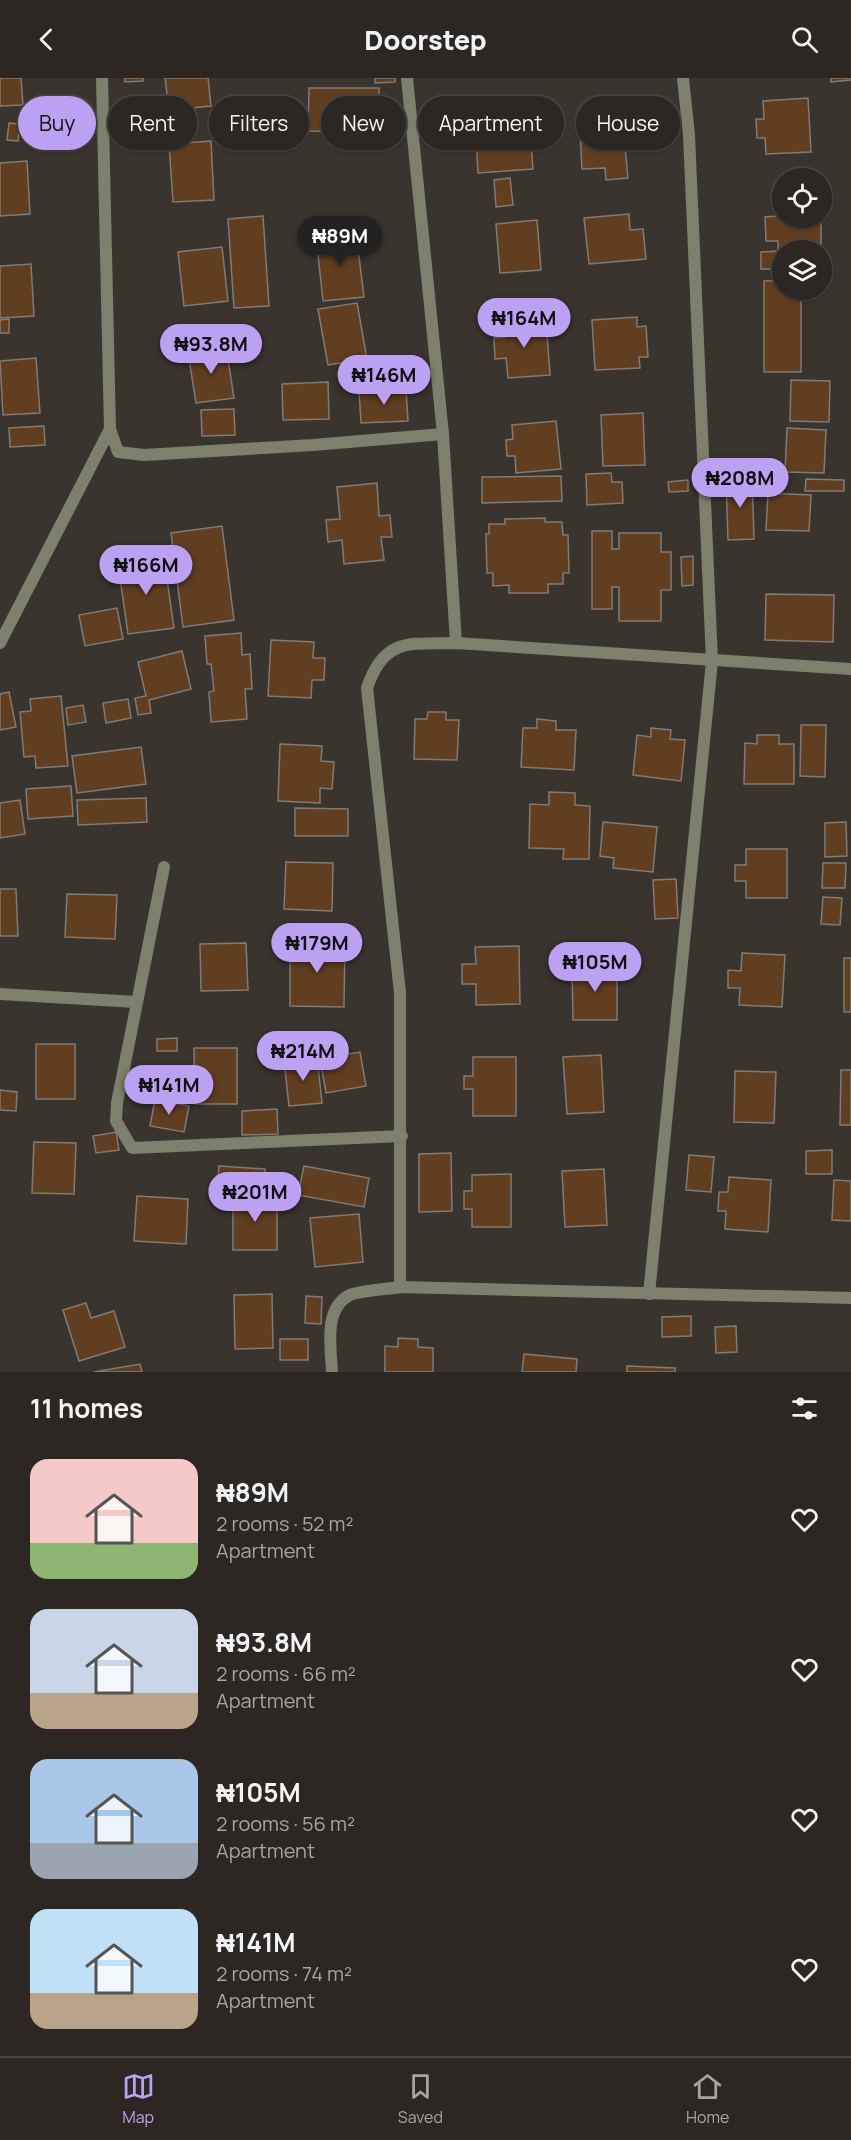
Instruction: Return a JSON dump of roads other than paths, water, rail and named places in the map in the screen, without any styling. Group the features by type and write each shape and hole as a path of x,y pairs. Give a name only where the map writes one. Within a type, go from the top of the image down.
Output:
{"street":[{"path":"102,78 110,429 118,452 144,455 313,445 443,434"},
{"path":"407,78 443,434 456,643"},
{"path":"649,1294 712,661 689,135 683,78"},
{"path":"0,643 110,429"},
{"path":"400,1287 402,1136 400,993 367,688 376,665 394,648 409,644 456,643 851,669"},
{"path":"164,867 117,1103 116,1121 132,1148 402,1136"},
{"path":"0,994 136,1002"},
{"path":"332,1372 331,1323 336,1308 350,1295 400,1287 851,1298"}]}
